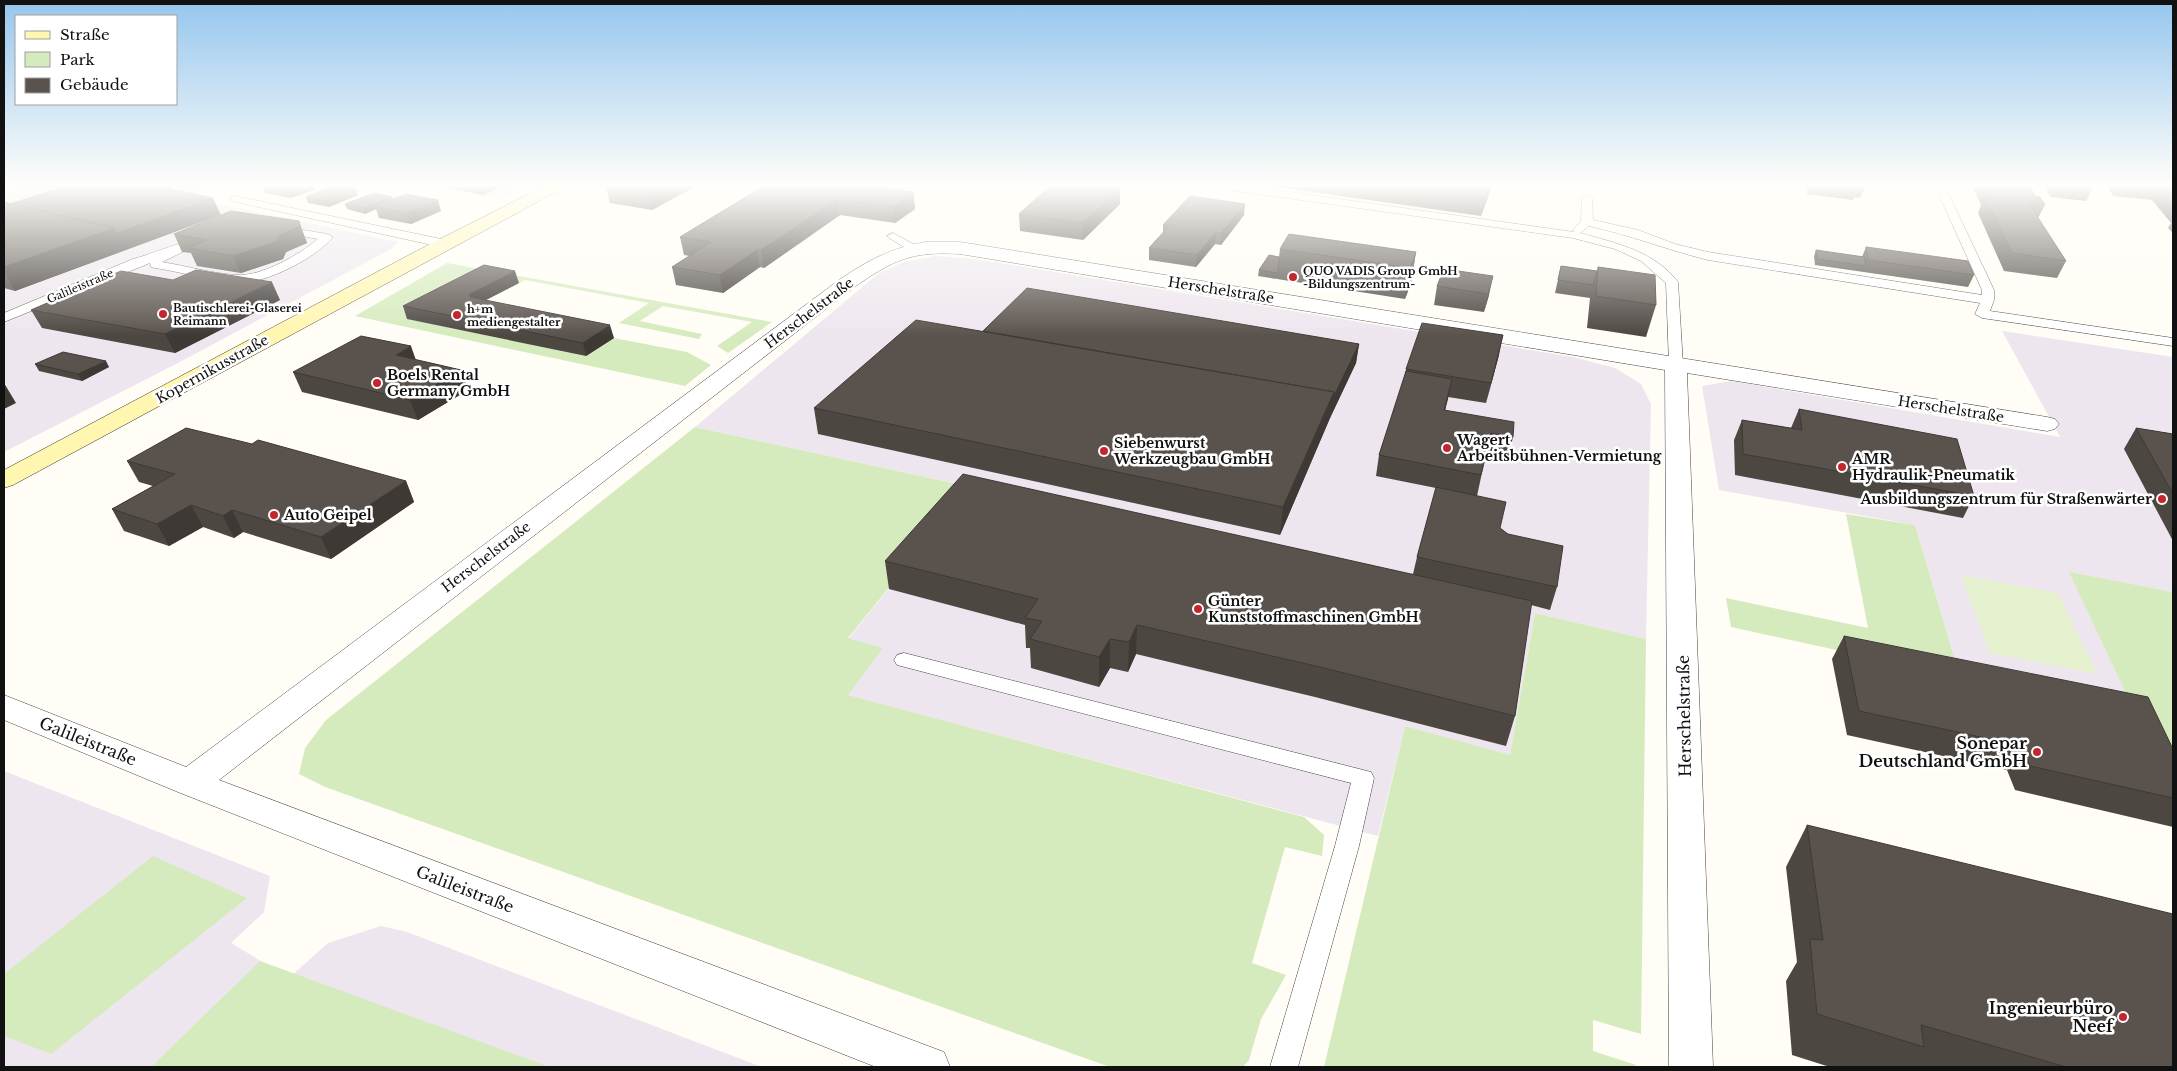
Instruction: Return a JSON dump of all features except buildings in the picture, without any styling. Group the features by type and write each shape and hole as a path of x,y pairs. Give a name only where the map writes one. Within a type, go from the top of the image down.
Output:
{"street":[{"name":"Kopernikusstraße","path":"4,480 462,236"},
{"name":"Herschelstraße","path":"190,783 903,242 960,248 2047,424"},
{"name":"Herschelstraße","path":"1676,365 1692,1067"},
{"name":"Galileistraße","path":"4,707 190,783 928,1067"}],"lane":[{"name":"Galileistraße","path":"4,318 137,262 158,257 210,236"},
{"path":"158,257 155,264 239,278 256,276 303,257 326,237 320,236"},
{"path":"408,236 446,244"},
{"path":"1578,236 1619,247 1645,258 1672,282 1676,365"},
{"path":"1644,236 1671,247 1708,256 1988,300"},
{"path":"1965,236 1988,290 1988,300 1982,314 2173,342"},
{"path":"97,278 120,283"},
{"path":"904,660 1363,778 1347,846 1284,1067"}],"shaded area":[{"path":"4,236 370,236 398,242 391,249 178,363 4,452"},
{"path":"936,256 976,259 1573,357 1615,368 1641,384 1651,404 1646,639 1535,613 1510,756 1405,726 1378,836 847,695 882,648 848,639 971,487 695,427 878,274 904,262"},
{"path":"2002,331 2173,357 2173,592 2070,573 2136,715 1960,677 1915,525 1719,490 1702,386 1731,381 2060,437"},
{"path":"4,771 270,876 264,912 231,943 289,978 328,943 381,926 407,932 762,1067 4,1067"}],"green space":[{"path":"447,263 772,322 728,353 717,346 752,322 663,306 640,321 702,334 699,339 619,323 649,303 525,280 519,283 488,277 408,319 586,356 614,338 687,352 711,365 685,386 355,316"},
{"path":"695,427 971,487 848,638 883,648 848,695 1304,817 1324,835 1322,856 1285,847 1252,963 1286,975 1261,1019 1249,1060 1243,1067 1110,1067 325,787 299,774 305,748 326,720"},
{"path":"1846,514 1915,525 1960,677 1731,627 1726,598 1868,628"},
{"path":"2069,572 2173,592 2173,785 2136,715"},
{"path":"1961,575 2058,593 2097,674 1990,653"},
{"path":"1535,613 1646,639 1641,1034 1593,1020 1593,1051 1636,1065 1636,1067 1324,1067 1405,726 1510,755"},
{"path":"153,856 247,898 51,1054 4,1036 4,974"},
{"path":"260,961 550,1067 151,1067"}],"place":[{"name":"QUO VADIS Group GmbH -Bildungszentrum-","path":"1293,277"},
{"name":"Bautischlerei-Glaserei Reimann","path":"163,314"},
{"name":"h+m mediengestalter","path":"457,315"},
{"name":"Boels Rental Germany GmbH","path":"377,383"},
{"name":"Wagert Arbeitsbühnen-Vermietung","path":"1447,448"},
{"name":"Siebenwurst Werkzeugbau GmbH","path":"1104,451"},
{"name":"AMR Hydraulik-Pneumatik","path":"1842,467"},
{"name":"Ausbildungszentrum für Straßenwärter","path":"2162,499"},
{"name":"Auto Geipel","path":"274,515"},
{"name":"Günter Kunststoffmaschinen GmbH","path":"1198,609"},
{"name":"Sonepar Deutschland GmbH","path":"2037,752"},
{"name":"Ingenieurbüro Neef","path":"2123,1017"}]}
